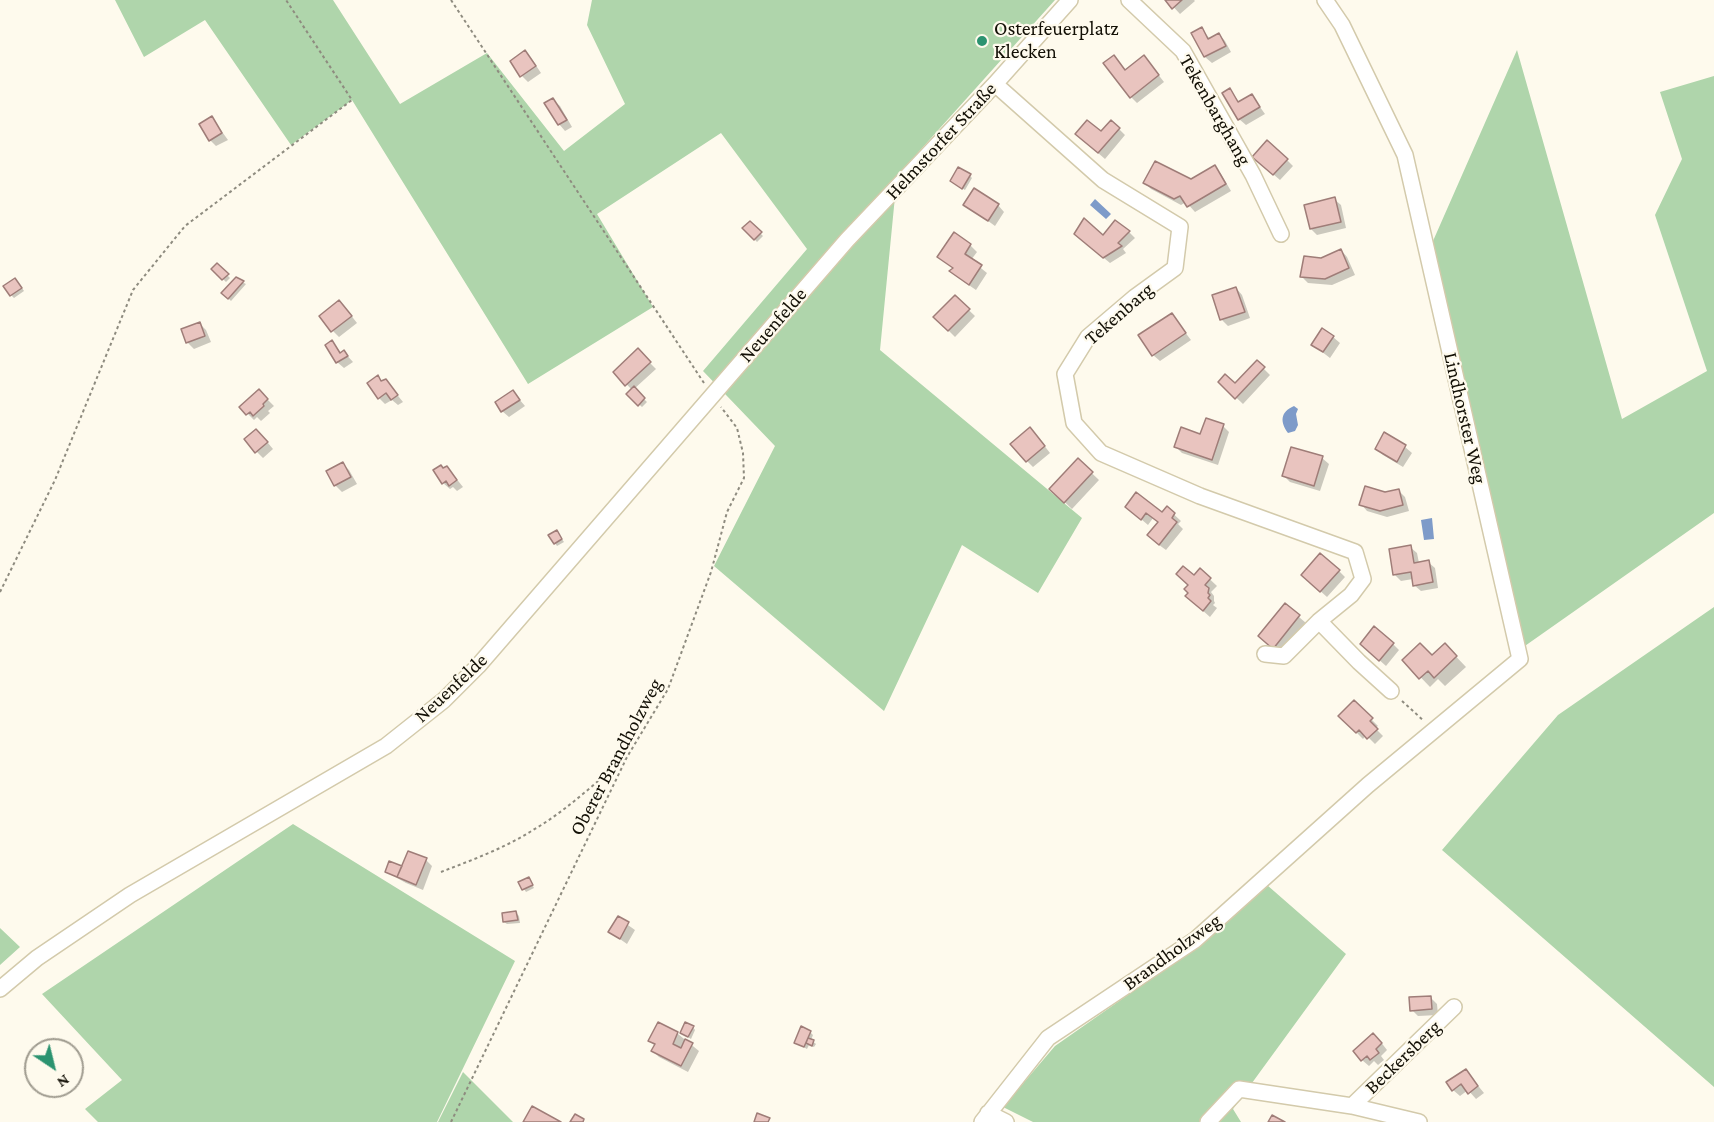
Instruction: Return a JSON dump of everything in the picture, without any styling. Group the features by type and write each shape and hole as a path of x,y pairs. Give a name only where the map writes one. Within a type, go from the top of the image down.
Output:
{"street":[{"name":"Helmstorfer Straße","path":"811,281 1070,0"},
{"name":"Tekenbarghang","path":"1129,0 1183,51 1253,176 1281,234"},
{"name":"Lindhorster Weg","path":"1325,0 1342,25 1405,155 1520,659 1368,785"},
{"name":"Tekenbarg","path":"995,84 1103,180 1180,227 1175,268 1135,297 1088,337 1065,374 1074,423 1101,453 1200,496 1355,552 1363,579 1351,595 1319,621"},
{"name":"Neuenfelde","path":"0,989 37,958 130,895 386,746 444,700 478,666 811,281"},
{"path":"1265,654 1284,656 1319,621 1359,662 1391,690"},
{"name":"Brandholzweg","path":"985,1118 1048,1038 1195,940 1368,785"},
{"name":"Beckersberg","path":"1352,1106 1454,1007"},
{"name":"Beckersberg","path":"1208,1122 1239,1089 1352,1106 1419,1122"},
{"path":"985,1118 1006,1122"}],"path":[{"path":"0,592 55,480 134,290 185,226 352,100 286,0"},
{"name":"Oberer Brandholzweg","path":"451,0 712,395 737,428 743,453 744,478 728,512 711,572 668,689 627,757 451,1122"},
{"path":"1391,690 1434,731"},
{"path":"441,872 486,855 534,830 577,799 627,757"}],"green space":[{"path":"115,0 333,0 400,104 487,53 564,151 625,104 587,25 592,0 1055,0 897,176 880,350 1082,518 1038,593 962,545 884,711 714,566 775,446 703,371 807,249 721,133 597,214 653,307 528,384 352,100 291,145 205,20 144,57"},
{"path":"1517,50 1622,419 1707,371 1655,215 1682,159 1660,92 1714,76 1714,513 1522,648 1433,241"},
{"path":"1714,607 1714,1087 1442,850 1558,715"},
{"path":"293,824 515,961 437,1122 98,1122 85,1109 122,1080 42,994"},
{"path":"1267,885 1346,954 1233,1109 1241,1122 1033,1122 1003,1107 1055,1046 1192,950"},
{"path":"0,928 20,947 0,965"},
{"path":"463,1072 513,1122 438,1122"}],"water":[{"path":"1095,199 1111,214 1106,219 1090,205"},
{"path":"1294,406 1298,409 1296,414 1298,425 1295,431 1288,433 1283,418 1286,411"},
{"path":"1432,518 1434,539 1424,540 1421,520"}],"building":[{"path":"1165,0 1182,0 1172,9"},
{"path":"1202,27 1208,39 1219,33 1226,46 1204,57 1191,33"},
{"path":"525,50 536,66 520,77 510,61"},
{"path":"1114,55 1125,70 1144,55 1159,75 1130,98 1103,63"},
{"path":"1230,88 1238,102 1252,94 1260,107 1238,120 1222,93"},
{"path":"553,98 567,120 558,125 544,103"},
{"path":"212,116 222,133 209,141 199,124"},
{"path":"1087,120 1101,131 1111,120 1120,128 1098,153 1075,134"},
{"path":"1267,140 1288,159 1273,175 1252,157"},
{"path":"1155,161 1191,179 1215,165 1226,184 1187,207 1180,196 1174,199 1143,183"},
{"path":"958,167 971,174 962,189 950,181"},
{"path":"974,188 999,204 988,221 963,205"},
{"path":"1335,197 1341,222 1310,229 1304,205"},
{"path":"1084,218 1103,235 1115,220 1130,231 1118,243 1122,246 1103,258 1074,234"},
{"path":"750,221 762,232 754,240 742,228"},
{"path":"954,232 971,244 965,254 982,265 969,285 949,271 953,268 937,257"},
{"path":"1341,249 1349,268 1325,279 1300,277 1304,256 1321,258"},
{"path":"217,263 229,274 222,280 211,269"},
{"path":"236,277 244,281 228,299 221,293"},
{"path":"15,278 22,288 10,296 3,286"},
{"path":"1236,287 1245,312 1220,320 1212,295"},
{"path":"955,295 970,309 948,331 933,317"},
{"path":"339,300 352,316 331,332 319,316"},
{"path":"1172,313 1186,333 1152,356 1138,335"},
{"path":"200,322 205,336 186,343 181,329"},
{"path":"1322,328 1334,336 1323,352 1311,345"},
{"path":"332,340 340,353 344,350 348,356 336,363 325,345"},
{"path":"638,348 651,362 625,386 613,372"},
{"path":"1257,360 1265,367 1235,399 1218,382 1225,374 1235,383"},
{"path":"378,375 381,381 386,379 398,395 391,400 386,393 378,399 367,383"},
{"path":"634,386 645,398 638,406 626,394"},
{"path":"259,389 268,399 253,416 250,412 246,415 239,407"},
{"path":"513,390 520,400 501,412 495,402"},
{"path":"1206,418 1224,424 1212,460 1174,447 1181,427 1200,434"},
{"path":"1030,427 1045,446 1026,462 1010,444"},
{"path":"256,429 268,442 255,453 244,439"},
{"path":"1384,432 1406,445 1397,462 1375,449"},
{"path":"1291,447 1323,456 1314,486 1282,476"},
{"path":"1078,458 1093,472 1064,503 1049,489"},
{"path":"343,462 351,477 334,486 326,471"},
{"path":"441,465 443,468 447,466 457,480 449,486 446,481 442,484 433,470"},
{"path":"1365,486 1385,492 1399,489 1403,505 1380,511 1359,505"},
{"path":"1136,492 1162,512 1167,506 1175,513 1172,518 1177,522 1159,545 1147,535 1158,522 1146,513 1141,520 1125,507"},
{"path":"557,530 562,539 554,544 548,535"},
{"path":"1411,545 1414,563 1429,560 1433,582 1413,586 1411,572 1393,575 1389,549"},
{"path":"1320,553 1340,570 1320,592 1301,575"},
{"path":"1183,566 1194,575 1200,568 1211,578 1205,585 1209,588 1208,598 1211,601 1203,611 1185,596 1188,593 1184,589 1188,585 1176,574"},
{"path":"1285,603 1300,615 1273,649 1258,636"},
{"path":"1374,626 1394,643 1379,661 1360,644"},
{"path":"1420,643 1432,655 1445,643 1457,656 1434,678 1428,671 1419,679 1402,660"},
{"path":"1354,700 1373,718 1370,721 1378,729 1367,739 1359,730 1356,733 1338,716"},
{"path":"408,851 427,858 416,885 397,877"},
{"path":"389,861 402,866 397,877 385,872"},
{"path":"529,877 533,885 522,890 518,882"},
{"path":"516,911 518,920 503,922 502,913"},
{"path":"618,916 629,922 620,939 608,932"},
{"path":"1431,996 1432,1009 1410,1011 1409,997"},
{"path":"658,1022 678,1032 673,1044 681,1048 685,1039 693,1043 681,1066 651,1051 655,1044 648,1041"},
{"path":"685,1022 694,1026 688,1037 680,1033"},
{"path":"801,1026 811,1031 804,1047 794,1043"},
{"path":"1373,1033 1382,1043 1376,1049 1379,1053 1370,1060 1367,1056 1361,1061 1353,1051"},
{"path":"808,1038 814,1040 812,1046 806,1043"},
{"path":"1466,1069 1478,1086 1468,1094 1461,1084 1452,1091 1446,1082"},
{"path":"532,1106 561,1122 523,1122"},
{"path":"757,1113 770,1118 768,1122 754,1122"},
{"path":"575,1114 584,1119 583,1122 570,1122"},
{"path":"1272,1115 1285,1122 1268,1122"}],"place":[{"name":"Osterfeuerplatz Klecken","path":"982,41"}]}
